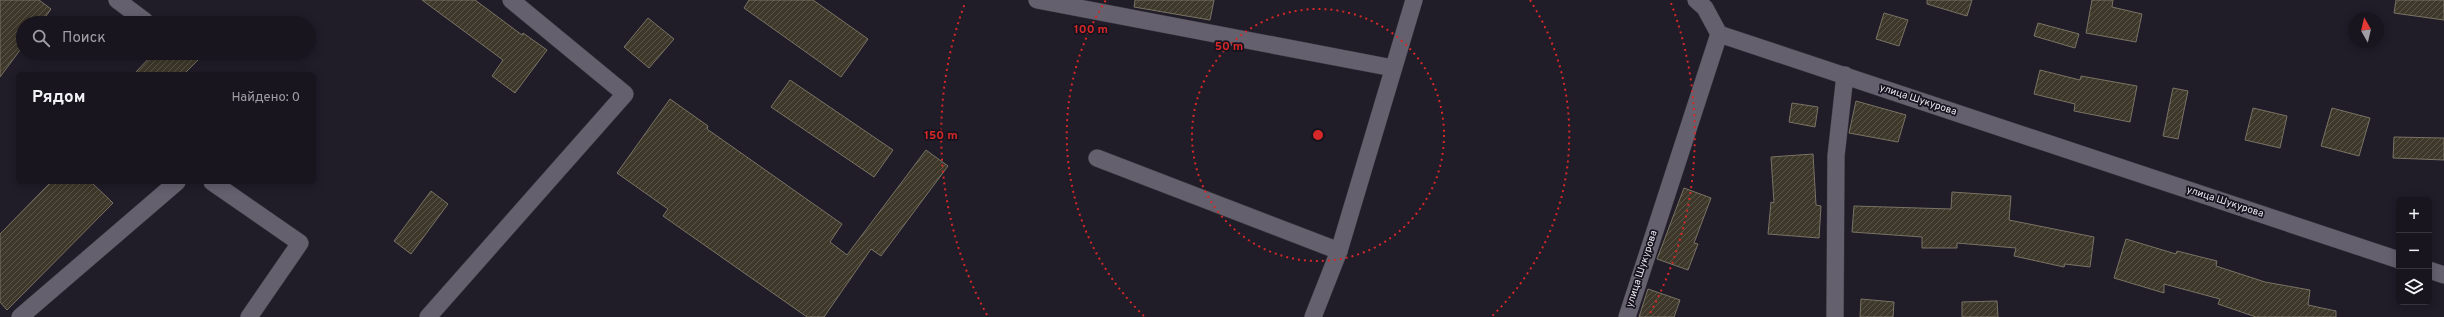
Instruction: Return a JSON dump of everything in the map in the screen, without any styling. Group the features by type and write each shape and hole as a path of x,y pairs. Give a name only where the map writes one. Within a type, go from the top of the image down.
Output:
{"street":[{"path":"117,0 140,16"},
{"path":"428,317 625,94 512,0"},
{"path":"1037,0 1393,68"},
{"path":"1313,317 1339,251 1414,0"},
{"path":"1696,0 1704,8 1719,34"},
{"name":"улица Шукурова","path":"1626,317 1719,34 2396,259"},
{"path":"1835,317 1836,156 1845,75"},
{"path":"1097,158 1339,251"},
{"path":"20,317 175,184"},
{"path":"215,184 300,243 249,317"},
{"path":"2432,271 2444,275"}],"building":[{"path":"0,0 39,0 51,9 46,16 16,16 16,55 0,77"},
{"path":"422,0 475,0 522,35 523,33 547,50 515,93 492,76 503,60"},
{"path":"749,0 813,0 868,39 841,77 744,8"},
{"path":"1135,0 1214,0 1210,20 1134,7"},
{"path":"1927,0 1972,0 1967,16 1927,4"},
{"path":"2092,0 2113,0 2112,7 2142,14 2136,42 2086,33"},
{"path":"2396,0 2444,0 2444,20 2394,13"},
{"path":"1884,13 1908,20 1899,46 1876,39"},
{"path":"648,18 674,39 649,68 624,47"},
{"path":"2038,23 2079,34 2075,48 2034,36"},
{"path":"147,60 198,60 186,72 136,72"},
{"path":"2040,70 2080,80 2081,76 2137,86 2130,122 2074,111 2075,104 2034,94"},
{"path":"790,80 893,150 874,177 771,107"},
{"path":"2173,88 2188,91 2178,139 2163,136"},
{"path":"670,99 708,126 707,129 842,224 830,242 847,255 926,150 948,166 881,256 871,249 824,317 807,317 663,216 668,209 617,173"},
{"path":"1856,101 1906,115 1898,142 1849,133"},
{"path":"1792,103 1818,107 1815,127 1789,122"},
{"path":"2253,108 2287,116 2280,148 2245,140"},
{"path":"2332,108 2370,118 2359,156 2321,146"},
{"path":"2394,137 2444,138 2444,160 2393,158"},
{"path":"1813,154 1816,205 1821,206 1819,238 1768,234 1771,202 1774,203 1771,157"},
{"path":"49,184 93,184 113,203 7,310 0,302 0,234"},
{"path":"1684,188 1711,198 1694,243 1698,244 1688,270 1657,259"},
{"path":"431,191 448,204 411,254 394,241"},
{"path":"1952,192 2011,196 2009,220 2094,237 2090,267 2065,264 2064,267 2014,256 2016,248 1957,243 1957,248 1922,248 1922,237 1852,232 1854,206 1951,209"},
{"path":"2126,239 2176,254 2177,251 2217,261 2216,266 2265,282 2310,290 2308,305 2336,311 2336,317 2256,317 2218,304 2220,299 2164,284 2164,293 2114,278"},
{"path":"1648,289 1680,300 1674,317 1639,317"},
{"path":"1861,299 1894,302 1893,317 1860,317"},
{"path":"1997,301 1998,317 1962,317 1962,302"}]}
